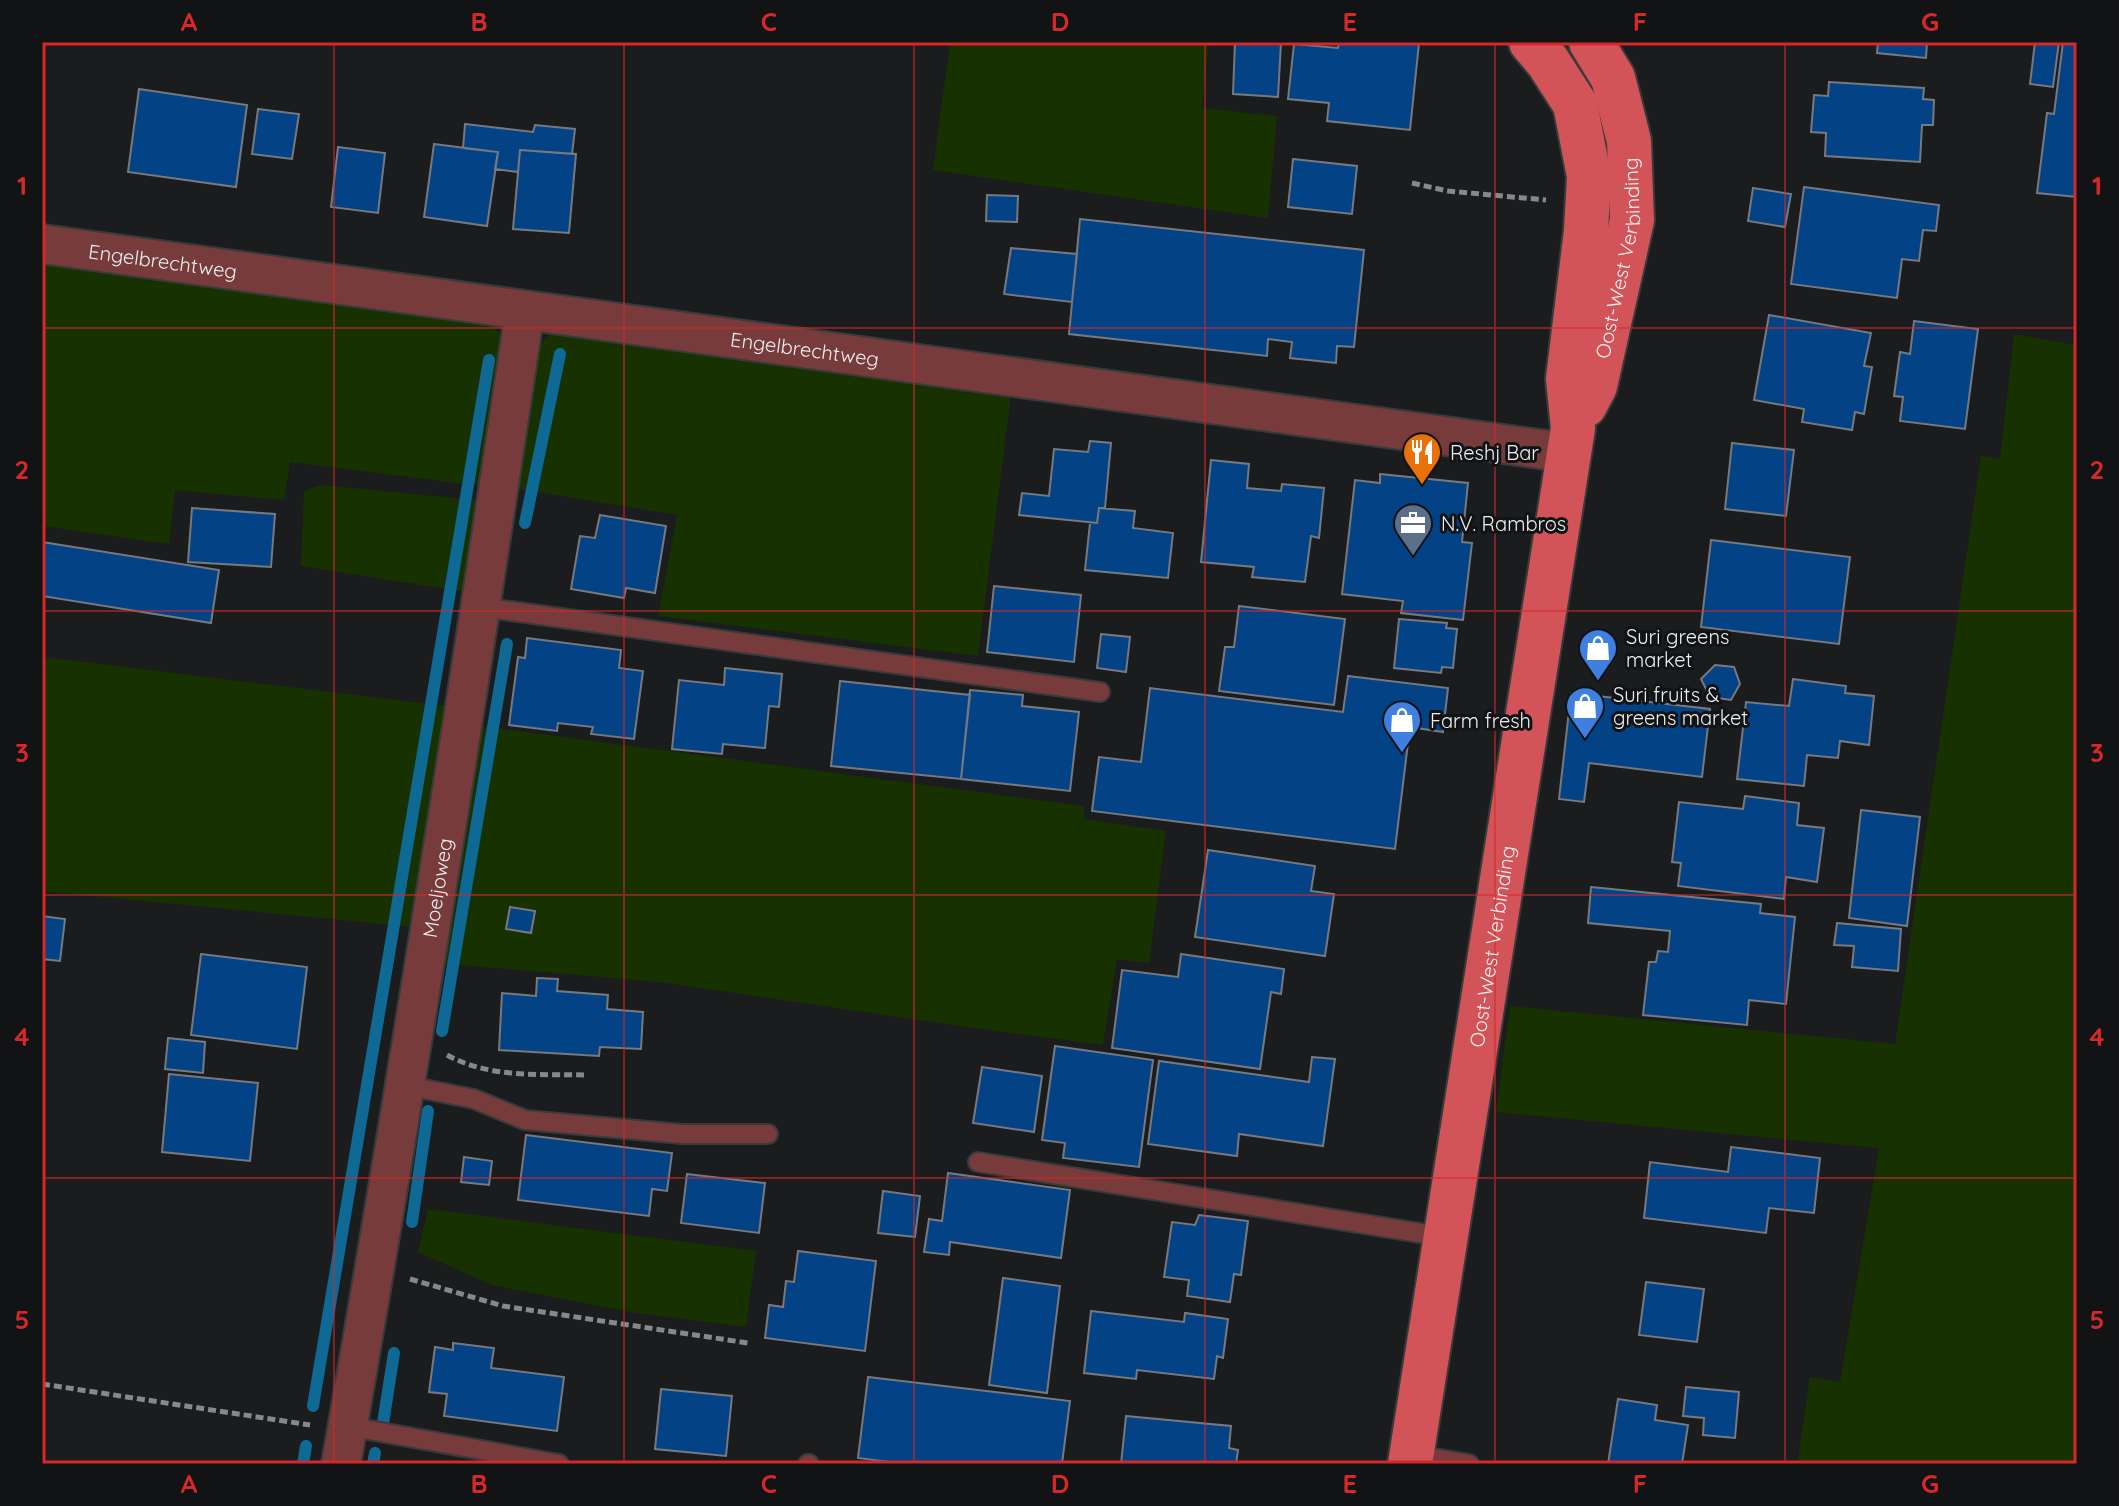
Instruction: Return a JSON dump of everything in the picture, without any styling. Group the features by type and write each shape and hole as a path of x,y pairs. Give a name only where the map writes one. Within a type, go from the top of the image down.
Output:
{"main road":[{"name":"Oost-West Verbinding","path":"1571,441 1595,386 1632,220 1629,141 1613,78 1591,42"},
{"name":"Oost-West Verbinding","path":"1411,1459 1571,441 1568,379 1589,176 1575,104 1539,52"}],"street":[{"name":"Engelbrechtweg","path":"42,244 525,310 1571,441"},
{"name":"Moeljoweg","path":"345,1440 481,607 525,310"}],"lane":[{"path":"481,607 1100,692"},
{"path":"404,1085 474,1099 525,1120 682,1134 768,1134"},
{"path":"978,1162 1445,1237"},
{"path":"345,1440 559,1464"},
{"path":"1411,1459 1469,1464"}],"path":[{"path":"1412,183 1448,191 1587,204"},
{"path":"411,1036 459,1061 507,1074 584,1075"},
{"path":"375,1269 503,1306 748,1343"},
{"path":"42,1384 345,1440"}],"green space":[{"path":"950,42 1209,42 1202,108 1277,116 1268,218 933,170"},
{"path":"42,257 486,322 501,334 506,351 491,475 479,486 290,462 284,500 175,490 169,544 42,526"},
{"path":"558,328 1011,395 978,656 658,616 677,515 513,488 534,362 544,340"},
{"path":"2014,334 2077,345 2076,1464 1797,1464 1810,1377 1840,1382 1879,1148 1496,1112 1510,1006 1895,1044 1981,456 2000,459"},
{"path":"322,485 484,501 473,593 301,566 304,491"},
{"path":"42,657 446,706 413,927 42,891"},
{"path":"473,725 1084,806 1084,819 1166,831 1149,963 1117,959 1103,1045 659,982 437,963"},
{"path":"428,1209 756,1251 746,1327 630,1312 492,1285 418,1252"}],"building":[{"path":"1235,42 1281,42 1278,97 1233,94"},
{"path":"1339,42 1419,43 1410,130 1327,121 1329,103 1288,99 1294,44 1338,48"},
{"path":"1878,42 1927,42 1926,58 1877,53"},
{"path":"2035,42 2059,42 2053,87 2030,84"},
{"path":"2063,42 2077,42 2077,197 2037,193 2047,113 2054,114"},
{"path":"1829,82 1924,88 1923,99 1934,100 1933,125 1922,125 1920,162 1825,156 1826,133 1811,132 1814,95 1828,96"},
{"path":"139,89 247,105 236,187 128,172"},
{"path":"258,109 299,114 292,159 252,154"},
{"path":"465,124 533,132 535,125 575,129 572,154 520,150 518,172 495,169 498,152 463,148"},
{"path":"434,144 498,152 487,226 424,217"},
{"path":"338,147 385,153 378,213 331,207"},
{"path":"520,150 576,154 569,233 513,229"},
{"path":"1293,159 1357,166 1352,214 1288,207"},
{"path":"1804,187 1939,205 1936,231 1923,230 1919,261 1902,259 1897,298 1791,284"},
{"path":"1753,188 1791,194 1785,227 1748,221"},
{"path":"987,195 1018,196 1017,222 986,221"},
{"path":"1080,219 1364,250 1354,347 1337,346 1336,363 1290,358 1292,342 1268,339 1267,356 1069,334"},
{"path":"1011,248 1077,254 1072,302 1004,294"},
{"path":"1769,315 1871,333 1864,366 1872,367 1864,414 1855,412 1852,430 1802,422 1804,409 1754,400"},
{"path":"1914,321 1978,329 1965,429 1900,421 1903,397 1894,396 1900,352 1910,354"},
{"path":"1090,441 1111,443 1105,508 1099,508 1097,523 1019,515 1022,493 1049,496 1054,449 1088,452"},
{"path":"1732,443 1794,450 1786,516 1725,509"},
{"path":"1211,460 1249,464 1247,488 1281,491 1282,484 1324,488 1319,538 1311,536 1305,582 1252,577 1254,567 1201,562"},
{"path":"1380,474 1468,483 1462,542 1472,543 1463,620 1401,613 1403,601 1342,594 1355,480 1380,483"},
{"path":"192,508 275,514 271,567 188,562"},
{"path":"1099,508 1135,511 1133,528 1173,533 1168,578 1085,570 1090,523 1097,523"},
{"path":"600,515 666,526 655,593 626,588 624,598 571,589 580,536 595,538"},
{"path":"1711,540 1850,557 1839,644 1701,627"},
{"path":"42,542 219,570 211,623 42,596"},
{"path":"994,586 1081,595 1074,662 987,652"},
{"path":"1239,606 1345,619 1334,705 1219,691 1225,647 1234,647"},
{"path":"1399,619 1447,623 1446,628 1457,629 1453,668 1442,667 1441,673 1394,668"},
{"path":"1101,634 1130,637 1126,672 1097,668"},
{"path":"527,638 621,650 619,668 643,671 634,739 591,734 593,727 558,723 557,731 509,725 518,657 525,658"},
{"path":"1715,665 1734,667 1740,684 1731,700 1710,697 1701,679"},
{"path":"725,668 782,674 779,707 769,706 765,748 723,744 722,754 672,749 679,680 724,685"},
{"path":"1348,676 1448,688 1443,732 1410,727 1395,849 1092,811 1099,757 1141,762 1150,688 1343,712"},
{"path":"1793,679 1846,686 1845,693 1874,696 1869,745 1840,741 1838,758 1807,755 1804,786 1737,779 1746,702 1789,706"},
{"path":"840,681 970,695 961,779 831,766"},
{"path":"970,690 1023,695 1022,706 1079,712 1070,791 961,779"},
{"path":"1571,693 1710,709 1702,777 1589,763 1584,802 1559,799"},
{"path":"1745,796 1799,803 1797,825 1824,828 1817,882 1786,877 1784,899 1678,886 1681,863 1672,862 1679,802 1743,809"},
{"path":"1861,810 1920,817 1907,926 1849,918"},
{"path":"1208,850 1315,866 1311,891 1334,894 1325,956 1195,937"},
{"path":"1591,887 1761,904 1760,913 1795,917 1786,1004 1749,1000 1747,1025 1643,1015 1649,962 1656,962 1658,951 1668,952 1670,931 1588,923"},
{"path":"510,907 535,911 531,933 506,929"},
{"path":"42,916 65,919 60,961 42,959"},
{"path":"1837,923 1901,929 1898,971 1852,967 1854,946 1834,945"},
{"path":"201,954 307,967 297,1049 191,1035"},
{"path":"1181,954 1284,969 1281,994 1271,992 1260,1069 1112,1048 1122,970 1178,977"},
{"path":"537,978 558,979 557,991 608,995 607,1009 643,1012 641,1049 600,1047 599,1056 499,1050 502,993 536,996"},
{"path":"168,1038 205,1042 203,1073 165,1069"},
{"path":"1055,1046 1153,1060 1139,1167 1063,1158 1065,1143 1042,1140"},
{"path":"1312,1057 1335,1059 1323,1146 1239,1134 1237,1156 1148,1144 1159,1061 1309,1082"},
{"path":"982,1067 1042,1076 1034,1132 973,1123"},
{"path":"169,1074 258,1083 250,1161 162,1152"},
{"path":"526,1135 672,1153 667,1191 652,1189 649,1216 518,1200"},
{"path":"1731,1147 1820,1158 1814,1213 1769,1208 1766,1233 1644,1218 1650,1162 1728,1172"},
{"path":"464,1157 492,1161 489,1185 461,1182"},
{"path":"948,1173 1070,1190 1061,1258 950,1242 949,1255 924,1252 929,1219 942,1221"},
{"path":"687,1174 765,1183 759,1233 681,1223"},
{"path":"883,1191 920,1196 915,1237 878,1233"},
{"path":"1199,1215 1248,1221 1241,1275 1234,1274 1230,1302 1187,1296 1189,1280 1164,1277 1172,1222 1195,1225"},
{"path":"798,1251 876,1261 865,1351 765,1338 769,1305 783,1307 786,1281 794,1282"},
{"path":"1003,1278 1060,1286 1047,1393 989,1385"},
{"path":"1646,1282 1704,1289 1697,1342 1639,1335"},
{"path":"1091,1311 1184,1322 1185,1313 1228,1319 1223,1358 1217,1356 1214,1379 1137,1370 1136,1379 1084,1373"},
{"path":"453,1343 494,1348 491,1368 564,1377 557,1431 444,1416 447,1394 429,1392 435,1347 453,1350"},
{"path":"868,1377 1070,1401 1062,1464 905,1464 858,1458"},
{"path":"1686,1387 1739,1392 1735,1438 1703,1435 1704,1418 1683,1416"},
{"path":"661,1389 732,1396 726,1456 655,1449"},
{"path":"1618,1399 1657,1405 1655,1420 1688,1425 1682,1464 1608,1464"},
{"path":"1126,1416 1231,1426 1229,1448 1238,1450 1236,1464 1121,1464"}],"waterway":[{"path":"525,523 560,354"},
{"path":"313,1406 489,360"},
{"path":"442,1031 507,644"},
{"path":"412,1222 428,1111"},
{"path":"383,1423 394,1353"},
{"path":"303,1464 306,1446"},
{"path":"373,1464 375,1453"}],"place":[{"name":"Reshj Bar","path":"1422,486"},
{"name":"N.V. Rambros","path":"1413,557"},
{"name":"Suri greens market","path":"1598,682"},
{"name":"Suri fruits & greens market","path":"1585,740"},
{"name":"Farm fresh","path":"1402,754"}]}
